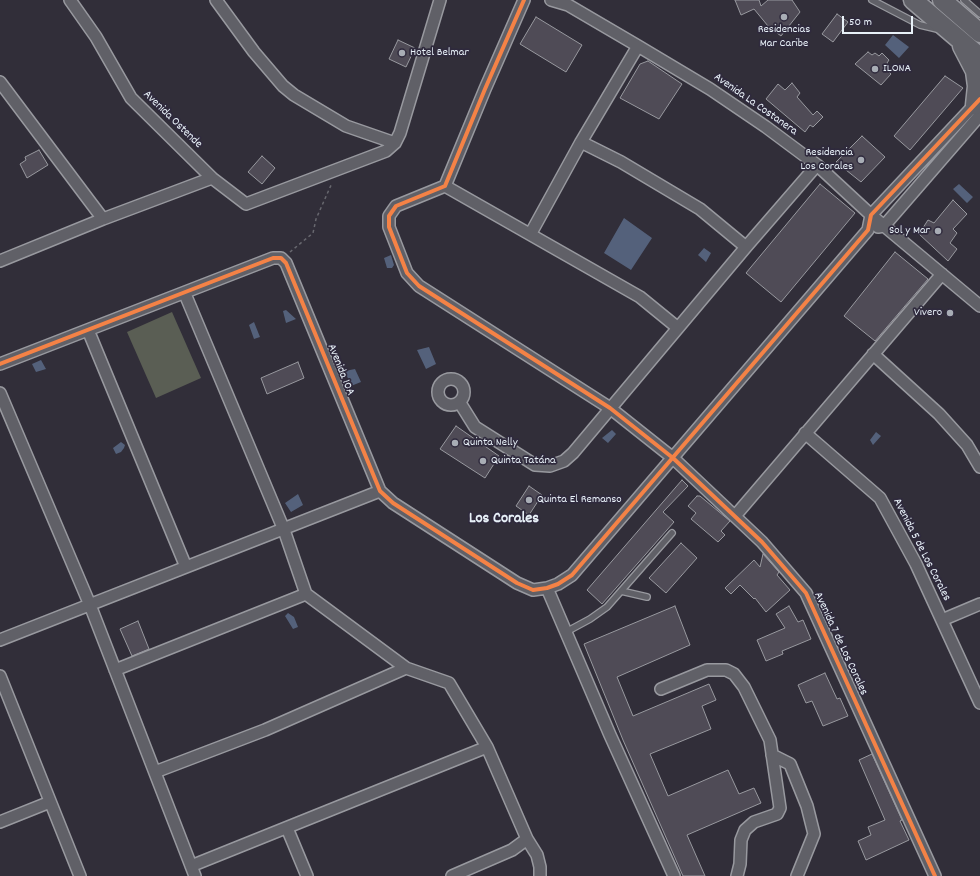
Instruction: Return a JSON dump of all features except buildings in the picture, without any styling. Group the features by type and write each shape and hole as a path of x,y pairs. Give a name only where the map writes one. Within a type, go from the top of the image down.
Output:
{"main road":[{"path":"913,0 954,33 980,57"},
{"path":"942,0 980,33"},
{"path":"954,33 975,70 978,106"}],"street":[{"name":"Avenida Ostende","path":"70,0 96,37 131,98 212,178 246,204 339,169"},
{"path":"216,0 254,52 283,86 294,95 346,126 395,143"},
{"path":"339,169 386,151 395,143 400,133 440,0"},
{"path":"524,0 445,186 530,233 640,297 678,328"},
{"name":"Avenida La Costanera","path":"551,0 568,5 716,94 817,165 871,215 980,306"},
{"path":"530,233 581,142 638,46"},
{"path":"0,82 103,219"},
{"path":"0,640 284,530 380,491 393,504 517,583 533,590 547,588 558,584 572,575 868,230 871,215 978,106"},
{"path":"868,230 884,226 978,106"},
{"path":"581,142 621,162 700,209 746,247"},
{"path":"460,403 475,427 535,465 550,466 564,461 573,453 817,165"},
{"path":"0,261 103,219 212,178"},
{"name":"Avenida 7 de Los Corales","path":"445,186 396,206 389,216 390,226 407,273 412,280 610,408 673,458 762,542 806,593 935,876"},
{"path":"0,364 185,294 273,258 281,258"},
{"name":"Avenida 10A","path":"281,258 286,263 380,491"},
{"path":"735,516 942,274"},
{"path":"185,294 284,530 306,594 406,668 449,683 487,747 527,839 537,855 540,867 540,876"},
{"path":"88,330 186,567"},
{"path":"873,354 939,414 967,445 980,467"},
{"path":"0,393 90,605 193,871 287,828 487,747"},
{"name":"Avenida 5 de Los Corales","path":"805,433 880,498 916,564 980,703"},
{"path":"547,588 610,735 674,876"},
{"path":"115,670 306,594"},
{"path":"942,620 980,604"},
{"path":"155,772 265,730 406,668"},
{"path":"661,689 708,670 726,670 734,674 744,687 770,740 780,808 777,814 754,822 745,830 741,840 740,864 737,876"},
{"path":"0,676 4,697 50,802 80,876"},
{"path":"772,755 790,764 807,806 814,834 797,876"},
{"path":"0,822 50,802"},
{"path":"287,828 307,876"},
{"path":"452,876 512,850 527,839"}],"lane":[{"path":"872,0 920,24 954,33"},
{"path":"964,0 980,14"},
{"path":"566,632 590,619 607,606 672,533"},
{"path":"620,591 647,597"}],"path":[{"path":"281,258 314,232 316,219 339,169"}],"shaded area":[{"path":"172,312 201,378 156,398 127,332"}],"water":[{"path":"893,35 909,47 899,58 885,45"},
{"path":"959,184 973,197 967,203 953,189"},
{"path":"624,218 652,238 631,270 604,253"},
{"path":"704,248 711,253 706,262 698,255"},
{"path":"391,255 394,265 392,268 387,268 384,258"},
{"path":"286,310 296,319 286,323 283,311"},
{"path":"254,322 260,337 254,339 249,325"},
{"path":"429,347 436,364 426,369 417,350"},
{"path":"41,360 46,369 36,372 32,364"},
{"path":"355,369 361,382 351,386 345,371"},
{"path":"612,430 616,434 608,443 602,438"},
{"path":"876,432 881,436 873,445 870,440"},
{"path":"121,442 125,445 124,448 121,452 116,454 113,448"},
{"path":"298,494 303,505 291,512 285,503"},
{"path":"288,613 294,617 298,627 293,629 285,616"}],"cycle path":[{"path":"524,0 445,186 396,206 389,216 389,227 407,273 419,286 610,408 673,458 762,542 806,593 935,876"},
{"path":"0,364 273,258 281,258 286,263 380,491 393,503 517,583 533,590 547,588 558,584 572,575 868,230 871,215 980,99"}],"place":[{"name":"Residencias Mar Caribe","path":"784,17"},
{"name":"Hotel Belmar","path":"402,53"},
{"name":"ILONA","path":"875,69"},
{"name":"Residencia Los Corales","path":"861,160"},
{"name":"Sol y Mar","path":"938,231"},
{"name":"Vivero","path":"950,313"},
{"name":"Quinta Nelly","path":"455,443"},
{"name":"Quinta Tatána","path":"483,461"},
{"name":"Quinta El Remanso","path":"529,500"}],"district":[{"name":"Los Corales","path":"504,520"}]}
